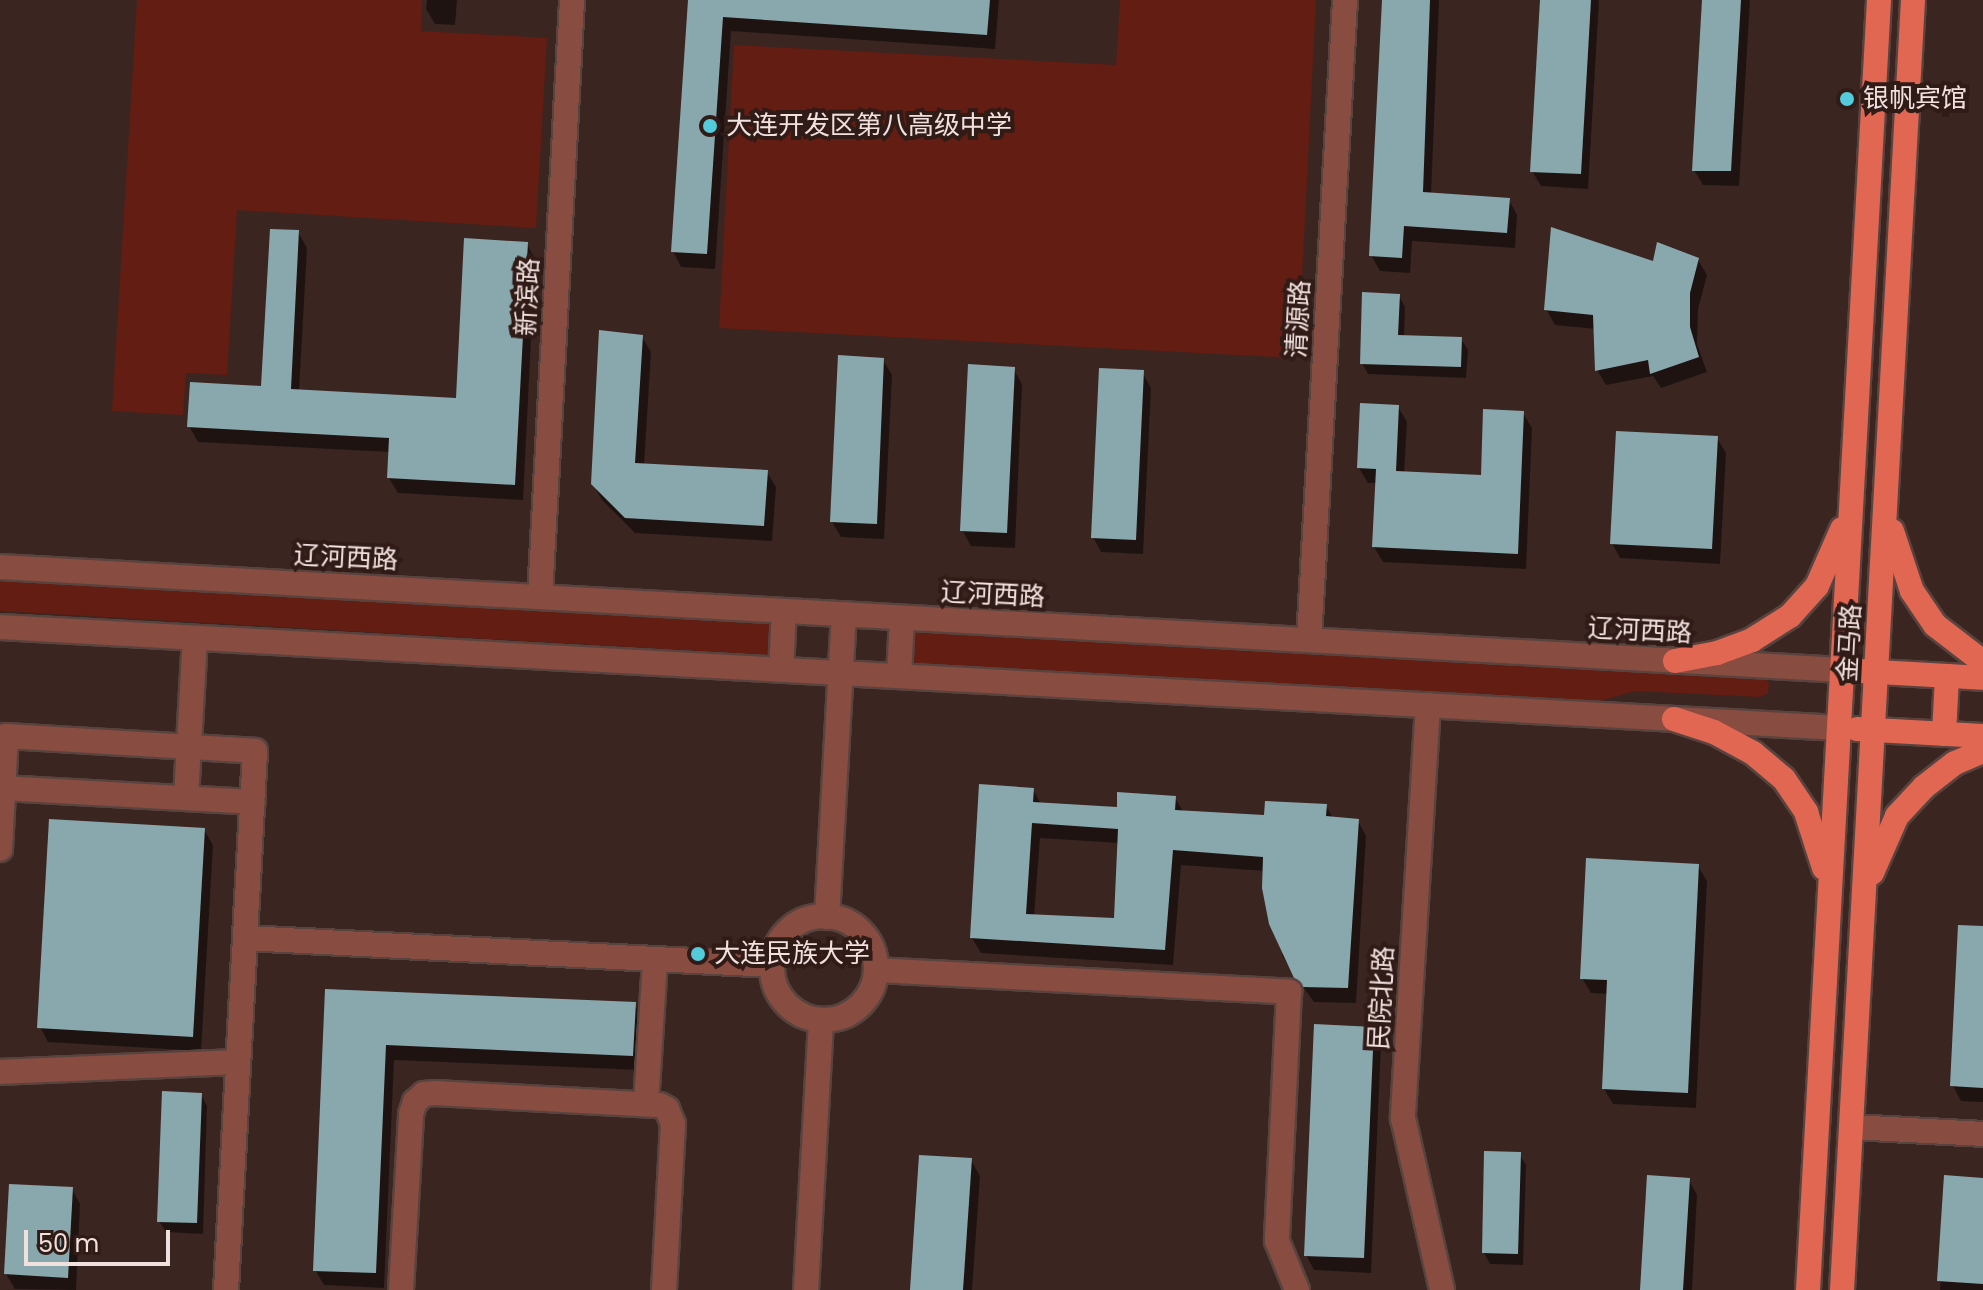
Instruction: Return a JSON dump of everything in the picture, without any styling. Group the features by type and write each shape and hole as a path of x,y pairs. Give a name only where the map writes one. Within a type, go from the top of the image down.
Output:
{"main road":[{"name":"金马路","path":"1808,1290 1879,0"},
{"name":"金马路","path":"1842,1290 1913,0"},
{"path":"1675,661 1717,653 1752,640 1790,616 1817,586 1838,545 1851,496"},
{"path":"1886,498 1895,550 1912,591 1935,625 1983,662"},
{"name":"辽河西路","path":"1842,670 1983,678"},
{"path":"1944,734 1947,676"},
{"path":"1674,719 1714,732 1753,753 1784,779 1806,812 1822,854 1829,903"},
{"path":"1839,728 1983,736"},
{"path":"1863,903 1877,857 1897,816 1924,787 1945,771 1983,751"}],"street":[{"name":"新滨路","path":"540,597 572,0"},
{"name":"清源路","path":"1309,640 1345,0"},
{"name":"辽河西路","path":"0,567 1842,670"},
{"path":"781,670 784,611"},
{"path":"827,917 844,614"},
{"path":"899,676 902,618"},
{"path":"0,627 1839,728"},
{"path":"186,798 195,638"},
{"name":"民院北路","path":"1428,705 1403,1118 1442,1290"},
{"path":"0,849 6,736 255,751 226,1290"},
{"path":"3,788 253,802"},
{"path":"827,917 852,924 865,936 874,952 876,970 865,1001 838,1019 821,1020 798,1013 780,996 772,965 776,947 786,932 800,921 827,917"},
{"path":"245,938 772,965"},
{"path":"646,1104 655,959"},
{"path":"876,970 1289,992 1277,1241 1297,1290"},
{"path":"806,1290 821,1020"},
{"path":"0,1072 238,1062"},
{"path":"401,1290 411,1114 415,1102 424,1094 646,1104 667,1109 673,1124 664,1290"},
{"path":"1851,1127 1983,1134"}],"shaded area":[{"path":"137,0 422,0 421,31 547,38 536,228 237,210 227,375 186,373 183,415 112,411"},
{"path":"1120,0 1316,0 1298,358 719,328 734,45 1116,65"},
{"path":"0,579 770,622 778,633 778,646 768,655 0,611"},
{"path":"917,630 1762,676 1769,683 1768,693 1760,697 1635,691 1600,701 917,664 905,653 905,640"}],"building":[{"path":"688,0 990,0 987,35 723,17 707,254 671,252"},
{"path":"1382,0 1430,0 1423,192 1510,198 1507,233 1404,226 1402,258 1369,256"},
{"path":"1540,0 1591,0 1581,174 1530,172"},
{"path":"1702,0 1741,0 1731,171 1692,171"},
{"path":"1551,227 1653,261 1657,242 1699,258 1690,293 1690,327 1699,357 1650,374 1648,360 1595,371 1593,315 1544,310"},
{"path":"270,229 299,230 291,389 456,398 464,238 528,242 515,485 387,478 389,438 187,427 190,382 261,386"},
{"path":"1362,292 1400,294 1398,335 1462,337 1461,367 1360,364"},
{"path":"599,330 643,335 635,463 768,470 764,526 625,518 591,484"},
{"path":"838,355 884,358 877,524 830,522"},
{"path":"968,364 1015,367 1007,533 960,531"},
{"path":"1099,368 1144,370 1136,540 1091,538"},
{"path":"1360,403 1399,405 1396,471 1481,475 1483,409 1524,411 1518,554 1372,547 1376,469 1357,468"},
{"path":"1616,431 1718,436 1712,549 1610,544"},
{"path":"979,784 1034,788 1033,802 1117,807 1117,792 1176,796 1175,810 1264,815 1265,801 1327,804 1326,816 1359,819 1348,988 1303,987 1294,978 1269,924 1262,888 1263,857 1173,850 1165,950 970,938","holes":["1032,823 1118,829 1114,918 1026,914"]},
{"path":"49,819 205,828 193,1037 37,1028"},
{"path":"1586,858 1699,864 1688,1093 1602,1089 1607,980 1580,979"},
{"path":"1958,925 1983,926 1983,1088 1950,1086"},
{"path":"325,989 636,1002 633,1056 386,1045 376,1273 313,1271"},
{"path":"1314,1024 1374,1027 1364,1258 1304,1256"},
{"path":"162,1091 202,1093 197,1223 157,1222"},
{"path":"1484,1151 1521,1152 1518,1254 1482,1253"},
{"path":"919,1155 972,1158 963,1290 910,1290"},
{"path":"1647,1175 1690,1178 1683,1290 1640,1290"},
{"path":"1944,1175 1983,1178 1983,1284 1937,1281"},
{"path":"9,1184 73,1187 68,1278 4,1274"}],"place":[{"name":"银帆宾馆","path":"1847,99"},
{"name":"大连开发区第八高级中学","path":"710,126"},
{"name":"大连民族大学","path":"698,954"}]}
